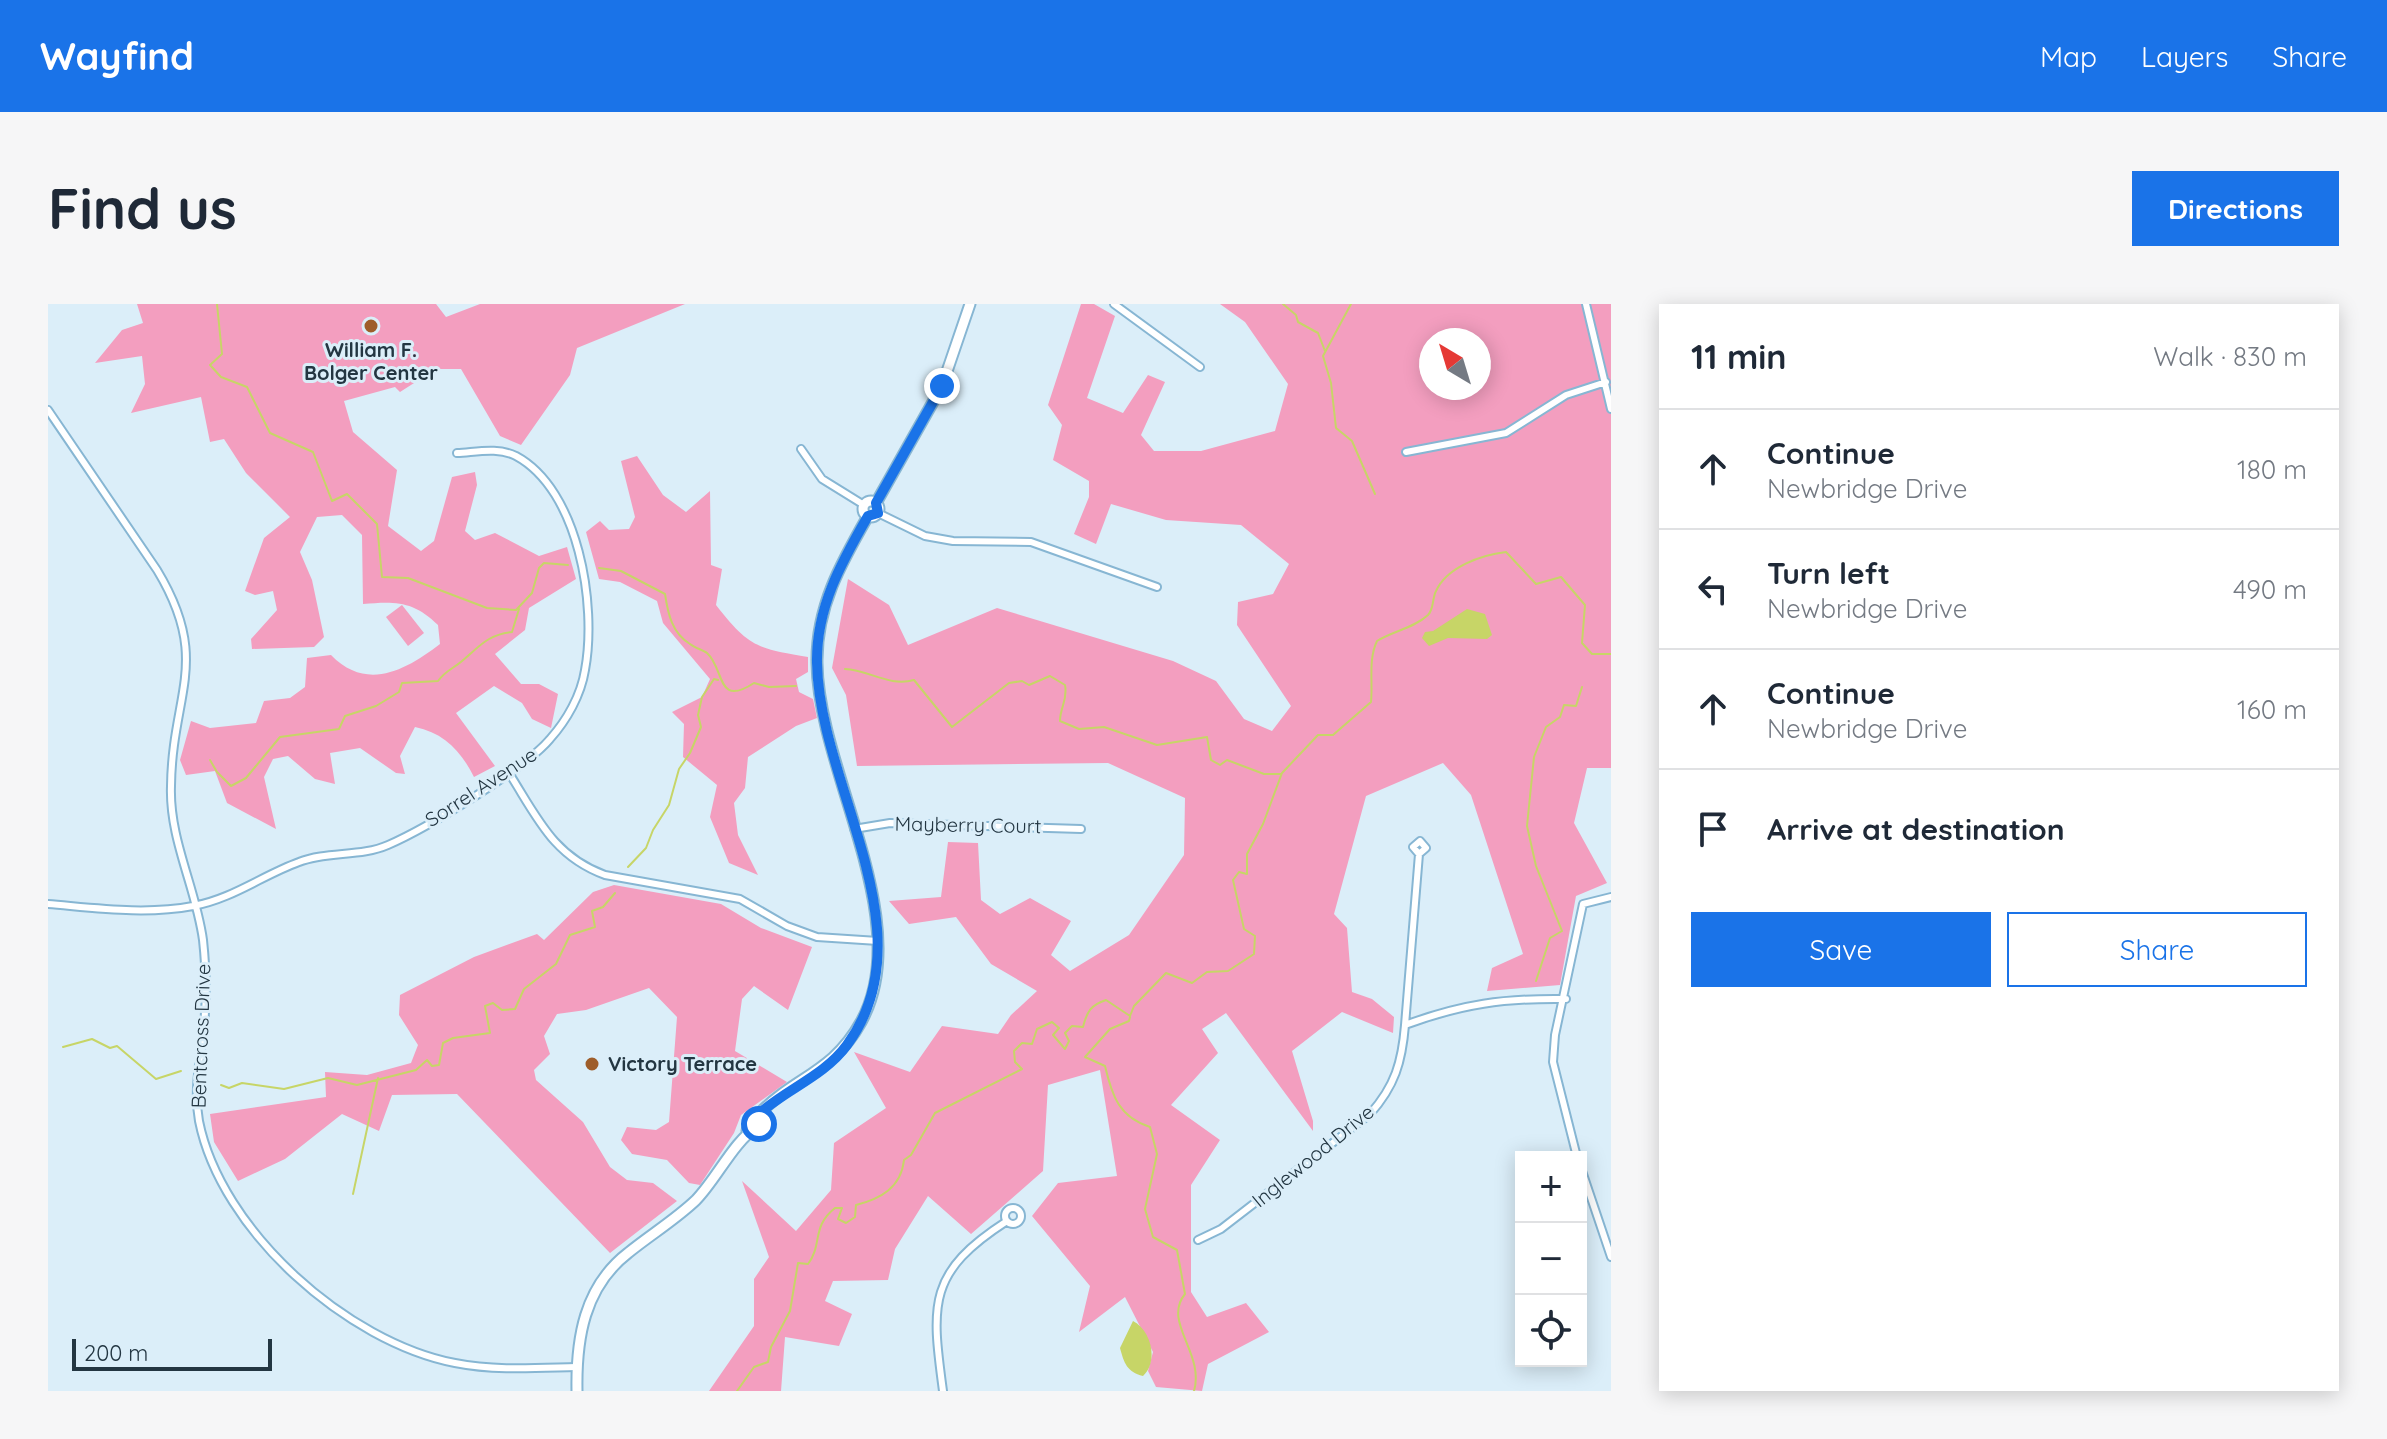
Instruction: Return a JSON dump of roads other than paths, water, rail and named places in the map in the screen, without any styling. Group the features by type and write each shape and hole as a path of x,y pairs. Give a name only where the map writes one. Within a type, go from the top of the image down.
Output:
{"street":[{"path":"577,1391 578,1340 598,1285 626,1254 695,1200 723,1169 747,1131 747,1120 817,1074 846,1045 874,993 878,941 873,904 821,703 817,661 820,622 829,587 932,407 970,304"},
{"path":"1114,304 1200,367"},
{"path":"1586,304 1611,409"},
{"path":"1406,452 1506,433 1566,395 1606,382"},
{"name":"Bentcross Drive","path":"48,410 156,568 182,617 188,655 173,742 170,790 176,836 196,906 207,992 197,1076 199,1119 214,1167 262,1243 285,1266 331,1302 380,1335 421,1354 483,1367 576,1367"},
{"path":"801,449 822,479 874,511 925,536 953,541 1031,542 1157,587"},
{"name":"Sorrel Avenue","path":"48,904 128,910 196,906 236,893 308,859 386,846 509,773 549,741 576,700 585,671 587,594 581,563 556,491 517,457 496,450 457,453"},
{"path":"509,773 555,844 584,868 605,875 740,899 787,926 817,937 878,941"},
{"name":"Mayberry Court","path":"854,829 890,823 1081,829"},
{"name":"Inglewood Drive","path":"1198,1240 1221,1229 1370,1114 1385,1097 1399,1070 1419,854"},
{"path":"1575,1151 1553,1062 1555,1035 1566,999 1583,904 1611,897"},
{"path":"1405,1025 1469,1004 1503,999 1566,999"},
{"path":"1587,1186 1611,1257"},
{"path":"943,1391 937,1316 946,1278 971,1244 1007,1221"}],"waterway":[{"path":"217,304 222,354 210,365 221,377 247,387 270,433 313,452 332,501 347,494 377,524 382,577 408,578 487,608 516,610 532,593 539,568 544,563 568,565"},
{"path":"1283,304 1296,315 1298,322 1318,333 1325,351"},
{"path":"1351,304 1323,356 1331,383 1336,428 1352,441 1375,494"},
{"path":"737,1391 754,1367 768,1362 771,1347 790,1311 798,1263 808,1264 823,1222 835,1208 842,1208 838,1219 846,1223 855,1217 856,1205 888,1191 899,1178 904,1160 911,1155 935,1113 1022,1069 1015,1062 1014,1051 1022,1043 1032,1044 1037,1029 1052,1022 1059,1028 1053,1035 1065,1049 1069,1041 1065,1033 1072,1026 1083,1027 1090,1009 1101,1002 1106,1000 1130,1016 1134,1006 1166,973 1192,983 1207,972 1228,971 1254,954 1255,936 1244,929 1233,880 1239,872 1247,874 1247,854 1263,824 1282,773 1318,735 1333,735 1371,702 1372,663 1377,641 1428,615 1436,591 1448,575 1476,559 1506,552 1536,584 1561,577 1585,605 1582,643 1592,654 1611,654"},
{"path":"599,568 621,571 665,594 675,629 684,640 707,653 727,689 742,690 754,683 769,687 796,686"},
{"path":"210,760 231,786 246,778 280,737 339,729 345,716 376,706 399,692 402,683 438,681 484,642 512,632 519,609"},
{"path":"845,669 888,680 914,680 952,727 1009,683 1022,681 1029,685 1050,676 1065,685 1060,721 1079,729 1104,727 1157,745 1207,737 1211,760 1220,765 1227,760 1264,774 1281,774"},
{"path":"628,867 646,848 669,805 679,769 701,727 698,715 702,697 714,679 718,680"},
{"path":"1536,981 1550,938 1562,931 1536,866 1527,826 1534,757 1546,727 1560,717 1564,705 1576,706 1582,687"},
{"path":"221,1085 229,1088 242,1083 284,1089 328,1078 357,1085 416,1070 427,1060 432,1066 439,1065 443,1043 453,1038 490,1033 485,1006 493,1003 502,1010 515,1009 524,989 556,964 570,935 595,927 592,911 603,907 615,893"},
{"path":"1130,1017 1129,1021 1110,1029 1085,1057 1105,1066 1118,1104 1139,1123 1150,1127 1157,1154 1145,1209 1153,1237 1177,1250 1185,1294 1178,1316 1194,1364 1194,1391"},
{"path":"63,1047 92,1039 110,1048 117,1046 156,1079 181,1071"},
{"path":"353,1194 378,1078"}],"place":[{"name":"William F. Bolger Center","path":"371,326"},
{"name":"Victory Terrace","path":"592,1064"}]}
